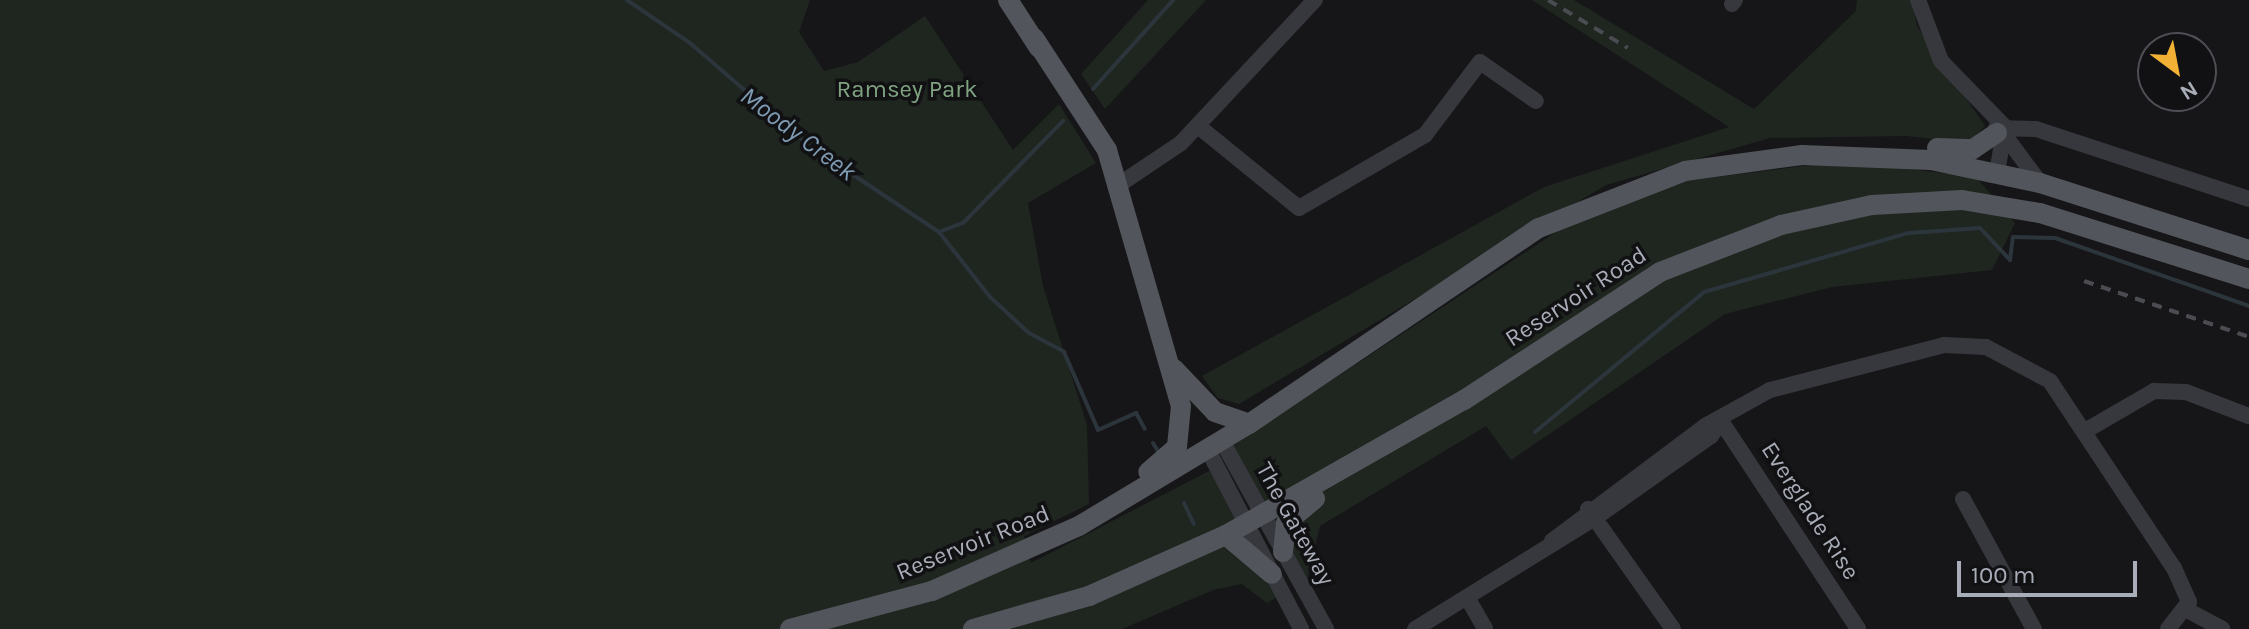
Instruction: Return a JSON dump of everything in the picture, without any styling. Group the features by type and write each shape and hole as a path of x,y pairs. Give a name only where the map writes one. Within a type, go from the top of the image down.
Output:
{"main road":[{"path":"1013,2 1120,184 1184,417 1182,436 1170,457 1079,526"},
{"path":"1701,168 1799,144 1963,151 2001,131"},
{"name":"Reservoir Road","path":"790,629 932,591 1079,526 1249,424 1539,228 1640,184 1749,159 1802,155 1904,157 1992,175"},
{"path":"1992,175 2007,197 2126,230 2221,270"},
{"path":"1962,200 1992,175 2040,183 2249,250"},
{"name":"Reservoir Road","path":"973,629 1089,596 1226,535 1430,420 1626,292 1698,254 1831,212 1962,200 2040,213 2249,279"},
{"path":"1163,348 1215,412 1249,424"},
{"path":"1283,552 1294,513 1399,450 1430,420"},
{"path":"1226,535 1272,574"}],"street":[{"path":"1120,184 1198,126 1315,0"},
{"path":"1918,0 1941,61 1975,96 2040,183"},
{"path":"1198,126 1299,208 1425,135 1480,62 1536,101"},
{"path":"2001,131 2036,129 2249,199"},
{"path":"1992,175 2001,131"},
{"path":"1415,629 1468,599 1591,513 1711,436 1721,421 1796,380 1964,344 2034,368 2085,431 2184,584 2187,610"},
{"path":"2085,431 2154,391 2186,392 2249,416"},
{"name":"Everglade Rise","path":"1721,421 1858,629"},
{"name":"The Gateway","path":"1215,446 1255,520 1272,574 1301,629"},
{"path":"1963,499 2034,629"},
{"path":"1591,513 1673,629"},
{"name":"The Gateway","path":"1255,520 1283,552 1326,629"},
{"path":"1468,599 1485,629"},
{"path":"2168,629 2187,610"},
{"path":"2187,610 2222,629"}],"green space":[{"name":"Ramsey Park","path":"0,0 810,0 799,32 824,71 858,62 925,16 1013,150 1059,104 1096,163 1028,203 1043,286 1087,425 1089,504 1024,536 1031,563 1211,470 1280,595 1267,603 1242,584 1213,590 1122,629 0,629"},
{"path":"1148,0 1206,0 1105,109 1081,74"},
{"path":"1532,0 1574,0 1754,109 1856,11 1857,0 1912,0 1917,26 1985,126 1969,143 1906,136 1770,138 1606,185 1239,404 1218,398 1202,376 1544,187 1729,127"},
{"path":"1843,161 1976,177 2015,223 1992,270 1832,287 1725,314 1511,460 1486,426 1320,526 1307,581 1231,447 1565,226 1678,182"}],"waterway":[{"name":"Moody Creek","path":"627,0 690,43 807,144 939,232 963,223 1063,121"},
{"path":"1093,89 1173,0"},
{"path":"1535,432 1704,292 1909,233 1980,228 2010,260"},
{"path":"939,232 990,297 1029,333 1064,352 1098,430 1136,413 1145,429"},
{"path":"2010,260 2013,237 2055,238 2249,306"},
{"path":"1153,443 1159,453"},
{"path":"1184,503 1194,524"}],"railway":[{"path":"1548,0 1628,48"},
{"path":"2084,281 2249,337"}]}
